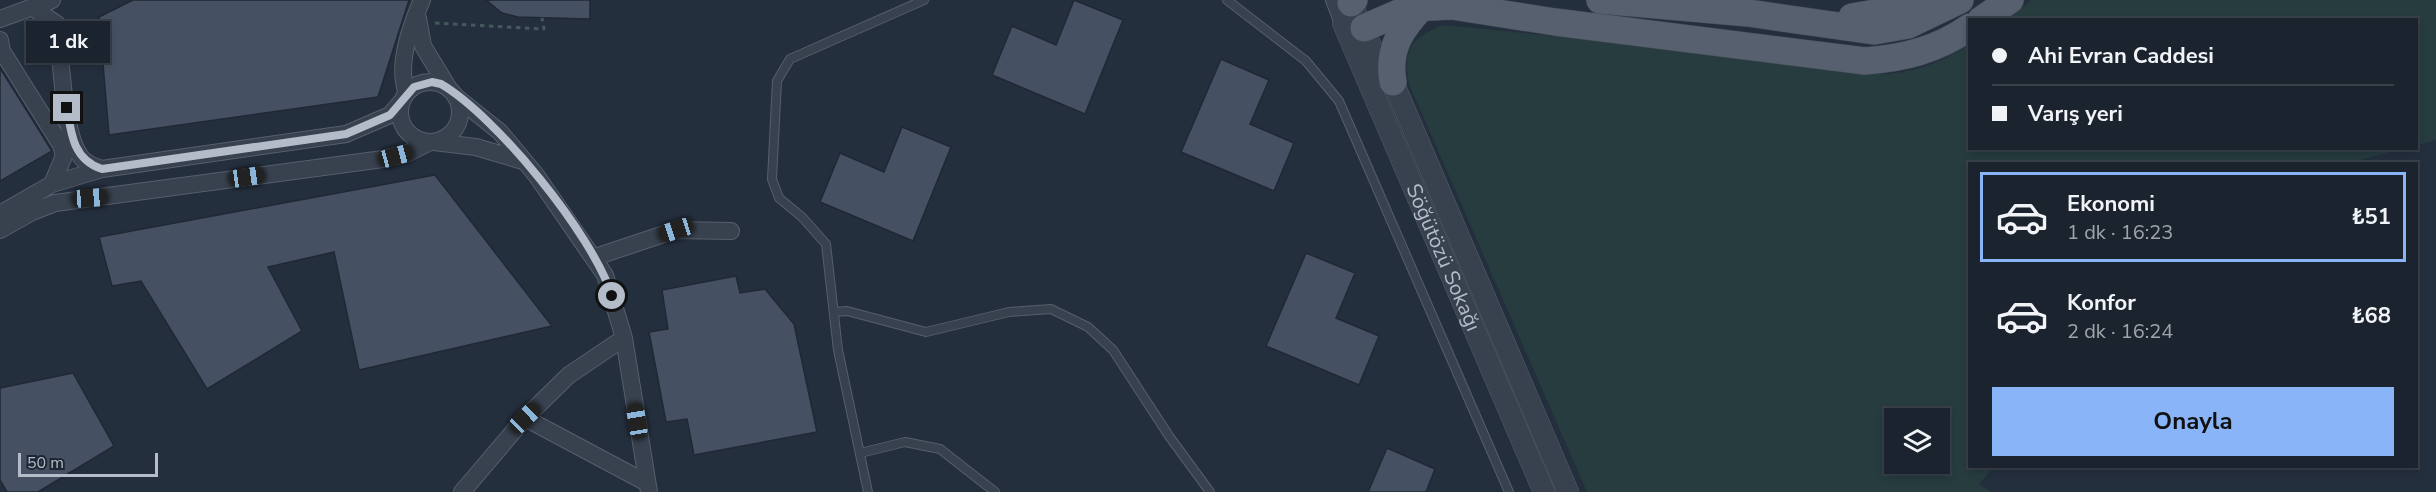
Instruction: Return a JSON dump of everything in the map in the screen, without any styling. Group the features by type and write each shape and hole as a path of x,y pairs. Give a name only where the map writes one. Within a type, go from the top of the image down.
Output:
{"main road":[{"path":"1600,0 1812,21 1858,30 1891,29 1925,18 1960,0"},
{"path":"1812,21 1881,12 1914,0"},
{"path":"1984,18 2010,0"},
{"path":"1349,9 1397,12 1423,6 1452,6 1555,22 1865,61 1896,59 1923,52 1968,28"},
{"path":"1393,82 1391,58 1394,47 1401,32 1423,6"}],"street":[{"path":"0,33 4,18 52,0"},
{"path":"32,8 57,24 70,126 76,148 80,157 91,166 102,169"},
{"name":"Söğütözü Sokağı","path":"1349,9 1393,82 1568,492"},
{"name":"Söğütözü Sokağı","path":"1349,9 1544,492"},
{"path":"0,230 32,212 64,201 383,159 408,153 452,134 458,125 460,115 452,92 423,46 419,11"},
{"path":"419,11 405,56 401,120 405,129 411,136 430,142 477,147 524,162"},
{"path":"0,40 2,51 61,145 64,156 51,184"},
{"path":"0,214 51,184 102,169 346,134 390,115 404,97 422,83 432,82 452,92 500,132 595,257 605,275 624,338 648,488"},
{"path":"595,257 676,230 730,231"},
{"path":"462,492 525,418 569,375 624,338"},
{"path":"525,418 648,488"}],"lane":[{"path":"868,492 838,350 826,244 805,220 779,198 772,179 777,81 790,59 924,0"},
{"path":"1227,0 1306,61 1339,101 1509,492"},
{"path":"834,312 847,311 926,332 1009,312 1051,309 1070,318 1088,327 1113,350 1168,436 1210,492"},
{"path":"860,453 905,442 940,449 995,492"}],"path":[{"path":"419,11 544,29 542,18"}],"green space":[{"path":"2032,0 2436,0 2436,140 2418,145 2418,18 2008,18"},
{"path":"1443,25 1605,41 1875,74 1888,74 1924,67 1968,46 1968,150 2398,150 2353,162 1968,162 1968,468 1993,468 1979,484 1991,492 1587,492 1409,84 1407,62 1417,40"}],"building":[{"path":"133,0 409,0 378,97 109,135 99,17"},
{"path":"486,0 590,0 590,19 518,17 502,13"},
{"path":"1074,0 1123,20 1085,114 992,75 1012,26 1056,45"},
{"path":"1221,59 1269,80 1250,124 1294,143 1274,191 1181,152"},
{"path":"0,68 52,151 0,181"},
{"path":"902,127 951,147 913,241 820,202 840,153 884,172"},
{"path":"435,175 552,326 359,370 334,252 268,267 302,331 207,389 141,281 112,286 99,237"},
{"path":"1306,253 1355,273 1336,318 1379,336 1359,385 1266,346"},
{"path":"736,276 740,293 765,289 794,324 817,432 694,455 687,419 666,422 649,332 668,329 662,290"},
{"path":"73,373 114,446 38,492 7,492 0,480 0,388"},
{"path":"1387,448 1435,469 1426,492 1368,492"}],"route":[{"path":"67,108 80,157 91,166 102,169 346,134 390,115 414,87 422,83 441,84 449,88 455,96 500,132 536,175 595,257 605,275 612,296"}]}
